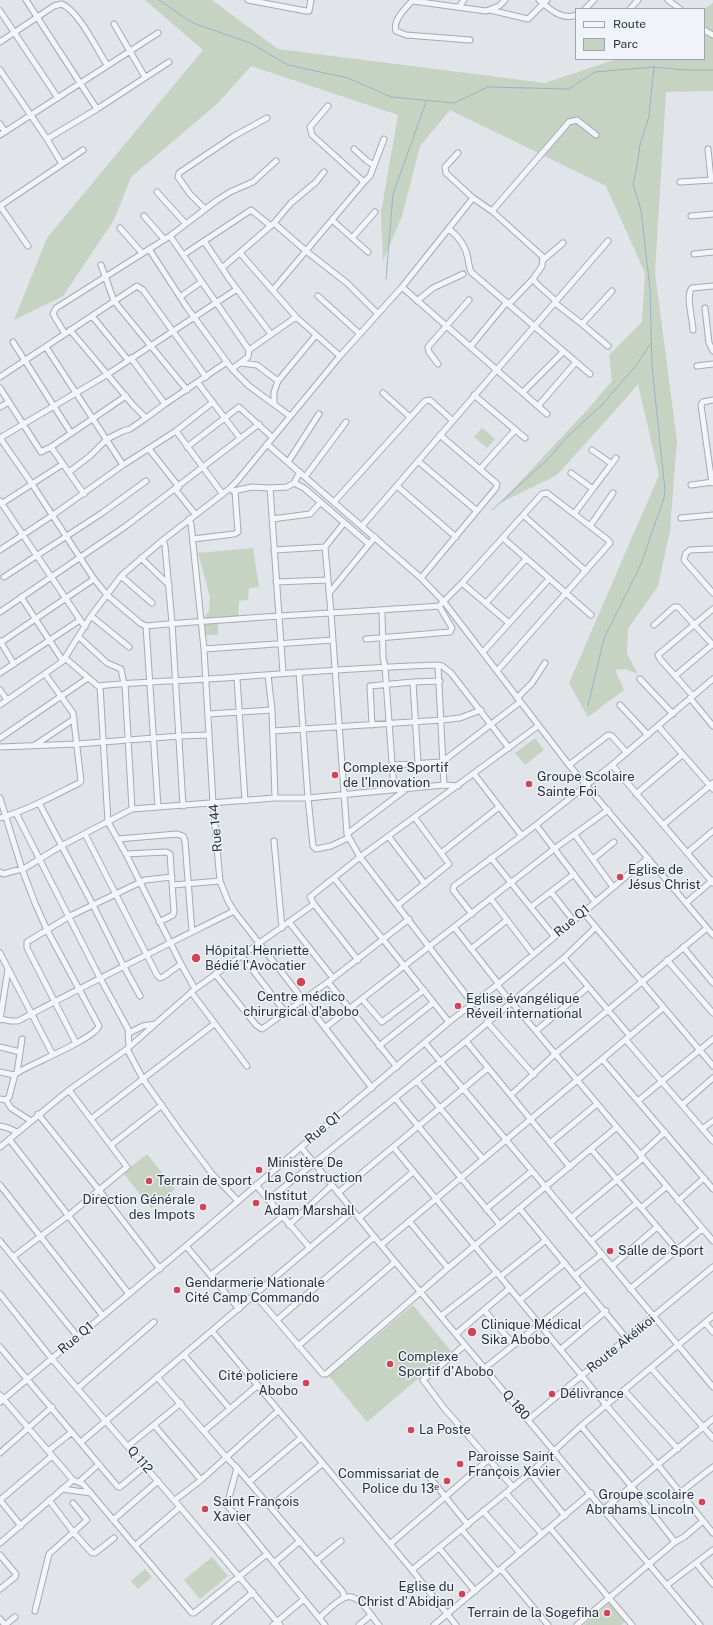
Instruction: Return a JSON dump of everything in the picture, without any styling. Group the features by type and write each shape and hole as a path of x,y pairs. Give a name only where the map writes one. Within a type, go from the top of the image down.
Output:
{"street":[{"path":"26,0 97,109"},
{"path":"248,0 309,11 311,0"},
{"path":"276,6 277,0"},
{"path":"470,40 406,35 396,31 395,25 413,0 489,10 528,19 543,1 565,17 570,18 575,16"},
{"path":"459,7 464,0"},
{"path":"489,10 499,6 506,0"},
{"path":"586,8 594,0"},
{"path":"631,8 638,0"},
{"path":"668,0 679,8"},
{"path":"0,42 58,4 62,4 67,6 78,19 106,66"},
{"path":"0,11 58,98"},
{"path":"114,24 145,77"},
{"path":"0,135 158,33"},
{"path":"47,139 97,109 169,62"},
{"path":"0,70 47,139 62,164"},
{"path":"328,106 312,123 310,131 312,135 364,182"},
{"path":"205,209 190,194 178,177 179,173 234,136 267,118"},
{"path":"492,212 569,122 577,120 596,135"},
{"path":"0,124 5,132"},
{"path":"273,290 370,176 384,139"},
{"path":"354,149 374,165"},
{"path":"680,182 712,180 708,149"},
{"path":"28,246 0,206 83,150"},
{"path":"458,153 446,167 446,173 473,198 537,250 543,257 542,266 534,279 508,303 470,347"},
{"path":"65,334 55,318 53,311 105,278 142,252 170,236 230,192 253,182 276,161"},
{"path":"222,268 272,225 291,203 316,182 324,172"},
{"path":"157,192 186,224"},
{"path":"0,705 64,660 91,616 122,576 163,540 229,489 340,356 402,287 473,198"},
{"path":"183,255 251,210 347,283 378,314"},
{"path":"352,238 375,212"},
{"path":"691,216 713,214"},
{"path":"144,216 164,239"},
{"path":"332,220 368,252"},
{"path":"120,228 142,252"},
{"path":"449,229 456,234 462,244 471,272 590,374"},
{"path":"170,236 250,350"},
{"path":"204,241 237,289 271,334"},
{"path":"362,526 608,241"},
{"path":"543,260 563,243"},
{"path":"149,249 180,297 232,369 249,386 290,416"},
{"path":"694,254 713,252"},
{"path":"240,253 296,317 340,356"},
{"path":"101,265 114,301 149,346 187,390"},
{"path":"417,301 433,288 463,274"},
{"path":"534,279 536,284 608,346"},
{"path":"180,297 202,282"},
{"path":"693,330 688,298 689,291 692,288 713,286"},
{"path":"0,377 133,288 139,287 173,330 206,377"},
{"path":"402,287 496,371 548,414"},
{"path":"237,289 108,374 0,438 53,515 80,558 107,595 140,623 146,626 201,620 279,617 439,606 544,492 590,526 610,543 497,671"},
{"path":"582,324 612,291"},
{"path":"318,296 360,334"},
{"path":"438,364 428,352 428,348 445,326 469,300"},
{"path":"705,308 709,343 713,351"},
{"path":"92,316 130,359 166,404"},
{"path":"232,369 248,357 250,350 296,317"},
{"path":"70,330 146,418"},
{"path":"274,404 274,392 278,381 316,335"},
{"path":"13,342 71,433"},
{"path":"46,347 77,392 123,465"},
{"path":"523,392 563,352"},
{"path":"69,472 90,456 107,439 130,429 227,362"},
{"path":"538,406 576,362"},
{"path":"240,363 256,365 278,381"},
{"path":"697,366 713,364"},
{"path":"198,383 240,438"},
{"path":"0,388 40,451 43,452 126,396"},
{"path":"383,393 410,417"},
{"path":"474,395 525,438"},
{"path":"334,502 427,400 433,402 452,420"},
{"path":"691,485 712,482 701,406 702,402 713,400"},
{"path":"0,407 9,402"},
{"path":"0,550 84,494 123,465 176,431 213,402"},
{"path":"187,447 239,407 272,437"},
{"path":"288,462 319,414"},
{"path":"305,477 346,422"},
{"path":"1,610 51,578 126,526 259,424"},
{"path":"480,469 515,430"},
{"path":"176,431 222,494"},
{"path":"421,578 496,488 496,484 440,435"},
{"path":"267,444 421,578 444,602 569,765 713,935"},
{"path":"51,447 84,494"},
{"path":"149,449 195,514"},
{"path":"592,450 612,464"},
{"path":"574,514 616,458"},
{"path":"418,461 477,511"},
{"path":"63,464 1,503 85,627"},
{"path":"229,489 231,491 235,491 252,487 287,487 294,483 300,472"},
{"path":"570,473 593,489"},
{"path":"4,577 146,481"},
{"path":"294,483 304,488 369,544"},
{"path":"397,486 456,537"},
{"path":"270,488 283,674"},
{"path":"193,539 234,534 238,532 235,491"},
{"path":"590,526 613,493"},
{"path":"272,519 310,514 320,503"},
{"path":"681,518 713,514"},
{"path":"523,515 586,571"},
{"name":"Rue 144","path":"189,519 192,524 204,648 213,803 220,881 234,911 326,1027 372,1088"},
{"path":"344,523 325,547 330,592 347,836 360,857 430,946 473,1004"},
{"path":"330,592 375,537"},
{"path":"503,538 591,615"},
{"path":"163,540 165,546 172,623 180,736 183,806"},
{"path":"274,550 325,547"},
{"path":"713,549 690,550 686,553 684,560 713,593"},
{"path":"141,558 168,585"},
{"path":"486,603 526,559"},
{"path":"122,576 152,603"},
{"path":"14,664 0,642 36,619 94,578"},
{"path":"482,652 549,579"},
{"path":"276,582 328,580"},
{"path":"462,582 509,623"},
{"path":"21,598 49,641 64,660 97,686 150,681 236,678 299,672 438,665 451,673 509,748"},
{"path":"366,639 450,632 452,628 451,625 439,606"},
{"path":"654,625 676,606 713,644 675,676"},
{"path":"713,609 658,655 713,726"},
{"path":"382,610 383,658 385,667 394,790"},
{"path":"91,616 129,647"},
{"path":"0,673 80,620"},
{"path":"146,626 158,807"},
{"path":"79,637 107,664 121,669 125,684 132,809"},
{"path":"204,648 333,640"},
{"path":"392,765 442,762 492,725 519,700 545,663"},
{"path":"438,665 442,720 442,762 444,785"},
{"path":"299,672 308,798 314,848 331,846 347,836 406,789"},
{"path":"3,817 39,803 79,784 81,781 74,719 69,707 45,674"},
{"path":"268,675 272,710 275,798"},
{"path":"0,738 88,678"},
{"path":"236,678 240,712 245,801"},
{"path":"640,679 673,714"},
{"path":"472,914 453,888 587,786 713,679"},
{"path":"372,725 370,686 440,681"},
{"path":"413,682 418,763"},
{"path":"100,686 102,742 108,822 126,854 193,990 214,1024 247,1066"},
{"path":"0,690 7,700"},
{"path":"620,704 648,735"},
{"path":"208,714 272,710"},
{"path":"273,731 304,728 339,728 442,720 460,718 481,710"},
{"path":"34,745 74,719"},
{"path":"358,960 310,897 360,857 538,726"},
{"path":"658,726 682,756 712,786 663,824"},
{"path":"0,746 77,744 209,735"},
{"path":"569,765 608,735 612,736 627,753"},
{"path":"636,794 682,756"},
{"path":"612,765 712,881 686,903"},
{"path":"474,774 522,836"},
{"path":"0,872 3,874 22,869 61,846 132,809 275,798 308,798 444,785 458,786"},
{"path":"0,798 3,817 47,930 98,1026 94,1032 76,1043 15,1074 0,1072"},
{"path":"39,803 140,996"},
{"path":"441,852 499,807"},
{"path":"326,1027 554,849 608,810"},
{"path":"16,813 70,916 100,978 128,1029 128,1048 142,1079 213,1175 238,1201"},
{"path":"398,905 449,864 415,818"},
{"path":"536,825 595,902"},
{"path":"687,853 713,831"},
{"path":"86,834 157,975 160,978 163,977 181,964"},
{"path":"118,839 181,835 185,841 187,884 192,932"},
{"path":"575,835 613,886"},
{"path":"389,837 425,884"},
{"path":"274,841 282,928"},
{"path":"593,859 614,842"},
{"path":"126,854 169,852 171,857 174,913 159,922"},
{"path":"491,858 554,936"},
{"name":"Rue Q1","path":"1,1399 160,1269 256,1185 449,1022 498,984 648,858"},
{"path":"531,907 574,874"},
{"path":"76,1043 26,946 29,940 70,916 148,878 172,877"},
{"path":"334,878 449,1022"},
{"path":"173,885 220,881"},
{"path":"551,892 574,920"},
{"path":"491,899 533,954"},
{"path":"0,1147 68,1090 128,1048 193,990 314,904"},
{"path":"8,968 0,1019 15,1022 79,990 123,965 234,911"},
{"path":"584,912 713,1066"},
{"path":"215,974 259,1028 262,1029 358,960 409,920"},
{"path":"471,949 507,920"},
{"path":"289,922 333,978"},
{"path":"454,927 511,1002 713,1241"},
{"path":"268,1200 466,1041 564,958 596,927"},
{"path":"511,1096 555,1054 707,928"},
{"path":"683,947 713,983"},
{"path":"0,953 53,1056"},
{"path":"241,955 286,1013"},
{"path":"564,958 608,1010 662,1081 713,1142"},
{"path":"667,960 713,1013"},
{"path":"328,982 397,1067"},
{"path":"536,1031 588,987"},
{"path":"362,999 382,1022 424,990"},
{"path":"380,1046 433,1002"},
{"path":"381,1245 664,1008"},
{"path":"487,1022 534,1075"},
{"path":"129,1034 143,1026 155,1024"},
{"path":"91,1119 214,1024"},
{"path":"638,1101 713,1038"},
{"path":"6,1100 9,1097 22,1039"},
{"path":"466,1041 570,1167"},
{"path":"425,1043 713,1387"},
{"path":"0,1047 20,1052"},
{"path":"602,1059 713,1189"},
{"path":"338,1193 441,1109 488,1068"},
{"path":"682,1105 713,1078"},
{"path":"417,1081 483,1159"},
{"path":"13,1257 69,1215 127,1167 68,1090"},
{"path":"395,1098 418,1128 500,1225"},
{"path":"0,1099 6,1100 11,1108 31,1121"},
{"path":"550,1143 597,1104"},
{"path":"111,1146 162,1105"},
{"path":"38,1114 160,1269"},
{"path":"702,1129 713,1121"},
{"path":"0,1126 17,1132"},
{"path":"255,1295 323,1374 326,1374 448,1268 617,1127"},
{"path":"571,1218 617,1179 665,1132"},
{"path":"9,1139 129,1294"},
{"name":"Q 180","path":"301,1147 374,1237 700,1625"},
{"path":"394,1148 435,1199 541,1324 606,1405 681,1492 713,1533"},
{"path":"591,1149 677,1250"},
{"path":"486,1209 532,1171"},
{"path":"359,1218 413,1172"},
{"path":"678,1201 704,1178"},
{"path":"0,1185 103,1316"},
{"path":"256,1185 288,1225 310,1248"},
{"path":"288,1225 332,1185"},
{"path":"641,1208 666,1187"},
{"path":"591,1242 637,1203"},
{"path":"520,1209 628,1339"},
{"path":"81,1442 353,1211"},
{"path":"211,1275 282,1217"},
{"path":"409,1221 448,1268"},
{"path":"612,1266 658,1227"},
{"path":"630,1289 702,1229"},
{"path":"277,1320 374,1237"},
{"path":"501,1276 546,1240"},
{"path":"0,1241 78,1337"},
{"path":"186,1246 239,1309"},
{"path":"575,1276 602,1254"},
{"path":"298,1346 395,1262"},
{"path":"520,1300 565,1263"},
{"name":"Route Akéikoi","path":"528,1420 628,1339 713,1267"},
{"path":"441,1316 497,1272"},
{"path":"456,1334 510,1288"},
{"path":"485,1368 585,1288"},
{"name":"Q 112","path":"0,1294 52,1358 239,1576 277,1624"},
{"path":"484,1310 514,1346"},
{"path":"561,1349 606,1312"},
{"path":"412,1570 530,1473 581,1426 713,1316"},
{"path":"78,1388 154,1322"},
{"path":"705,1323 713,1332"},
{"path":"212,1331 412,1570 456,1625"},
{"path":"465,1345 424,1380 444,1408 513,1487"},
{"path":"0,1347 119,1487 145,1466"},
{"path":"184,1355 230,1409"},
{"path":"651,1368 713,1438"},
{"path":"157,1376 226,1457 238,1468 271,1506 343,1592 344,1598"},
{"path":"204,1431 258,1385"},
{"path":"624,1390 678,1449"},
{"path":"1,1399 29,1427 73,1480 80,1481 91,1493 193,1613 267,1554"},
{"path":"128,1446 181,1403"},
{"path":"0,1453 52,1407"},
{"path":"175,1500 201,1480 278,1411"},
{"path":"604,1509 713,1419"},
{"path":"154,1425 201,1480"},
{"path":"581,1426 675,1542"},
{"path":"48,1451 72,1432"},
{"path":"249,1482 301,1438"},
{"path":"22,1526 0,1500 52,1456"},
{"path":"390,1544 488,1460"},
{"path":"80,1481 99,1464"},
{"path":"271,1506 322,1464"},
{"path":"681,1492 713,1467"},
{"path":"238,1468 227,1505 303,1600 325,1625"},
{"path":"530,1473 565,1516"},
{"path":"427,1474 468,1525"},
{"path":"0,1543 22,1526 49,1500 73,1480"},
{"path":"113,1520 158,1481"},
{"path":"62,1489 91,1493"},
{"path":"506,1492 542,1534"},
{"path":"434,1625 565,1516 590,1493"},
{"path":"49,1500 74,1533 92,1553 95,1553 114,1538"},
{"path":"35,1611 49,1554 87,1520 73,1503"},
{"path":"136,1545 180,1507"},
{"path":"483,1511 520,1553"},
{"path":"578,1625 675,1542 684,1537 703,1521"},
{"path":"550,1528 632,1625"},
{"path":"462,1530 548,1625"},
{"path":"316,1561 341,1541"},
{"path":"274,1563 300,1542"},
{"path":"439,1548 475,1591"},
{"path":"667,1585 713,1550"},
{"path":"0,1555 16,1574 15,1577 0,1589"},
{"path":"696,1564 713,1584"},
{"path":"215,1625 252,1592"},
{"path":"319,1618 344,1598 355,1598 379,1625"},
{"path":"277,1624 303,1600"},
{"path":"359,1625 371,1615"},
{"path":"0,1619 5,1625 15,1617"}],"green space":[{"path":"145,0 212,0 278,49 545,83 614,60 705,60 705,8 713,3 713,91 666,92 655,273 677,441 670,531 658,586 628,629 627,654 638,674 625,669 615,670 624,690 588,717 569,683 659,475 638,384 557,475 500,503 588,409 612,381 609,355 642,322 645,273 606,186 450,110 420,146 402,216 383,261 381,213 398,115 251,66 217,104 131,177 114,220 63,296 14,320 47,238 203,50"},
{"path":"482,428 495,439 487,448 474,437"},
{"path":"253,548 259,587 249,588 248,600 239,601 238,623 218,622 218,635 203,635 200,624 209,611 210,597 198,553"},
{"path":"535,738 544,750 525,765 515,753"},
{"name":"Terrain de sport","path":"147,1154 175,1189 151,1208 123,1173"},
{"name":"Complexe Sportif d'Abobo","path":"413,1305 451,1351 367,1422 329,1376"},
{"path":"212,1557 228,1576 200,1599 184,1580"},
{"path":"145,1569 152,1577 138,1589 131,1581"},
{"name":"Terrain de la Sogefiha","path":"609,1603 625,1622 621,1625 584,1625"}],"waterway":[{"path":"159,0 193,23 250,43 288,65 348,78 391,97 454,103 488,87 569,89 595,72 654,67 684,70 713,70"},
{"path":"588,706 604,638 641,564 664,498 665,490 652,367 650,289 641,210 633,184 640,145 649,116 654,67"},
{"path":"386,279 393,194 426,102"},
{"path":"492,510 548,459 568,436 603,404 637,364 651,343"}],"place":[{"name":"Complexe Sportif de l'Innovation","path":"335,775"},
{"name":"Groupe Scolaire Sainte Foi","path":"529,784"},
{"name":"Eglise de Jésus Christ","path":"620,877"},
{"name":"Hôpital Henriette Bédié l'Avocatier","path":"196,958"},
{"name":"Centre médico chirurgical d'abobo","path":"301,982"},
{"name":"Eglise évangélique Réveil international","path":"458,1006"},
{"name":"Ministère De La Construction","path":"259,1170"},
{"name":"Terrain de sport","path":"149,1181"},
{"name":"Institut Adam Marshall","path":"256,1203"},
{"name":"Direction Générale des Impots","path":"203,1207"},
{"name":"Salle de Sport","path":"610,1251"},
{"name":"Gendarmerie Nationale Cité Camp Commando","path":"177,1290"},
{"name":"Clinique Médical Sika Abobo","path":"472,1332"},
{"name":"Complexe Sportif d'Abobo","path":"390,1364"},
{"name":"Cité policiere Abobo","path":"306,1383"},
{"name":"Délivrance","path":"552,1394"},
{"name":"La Poste","path":"411,1430"},
{"name":"Paroisse Saint François Xavier","path":"460,1464"},
{"name":"Commissariat de Police du 13ᵉ","path":"447,1481"},
{"name":"Groupe scolaire Abrahams Lincoln","path":"702,1502"},
{"name":"Saint François Xavier","path":"205,1509"},
{"name":"Eglise du Christ d'Abidjan","path":"462,1594"},
{"name":"Terrain de la Sogefiha","path":"607,1613"}]}
